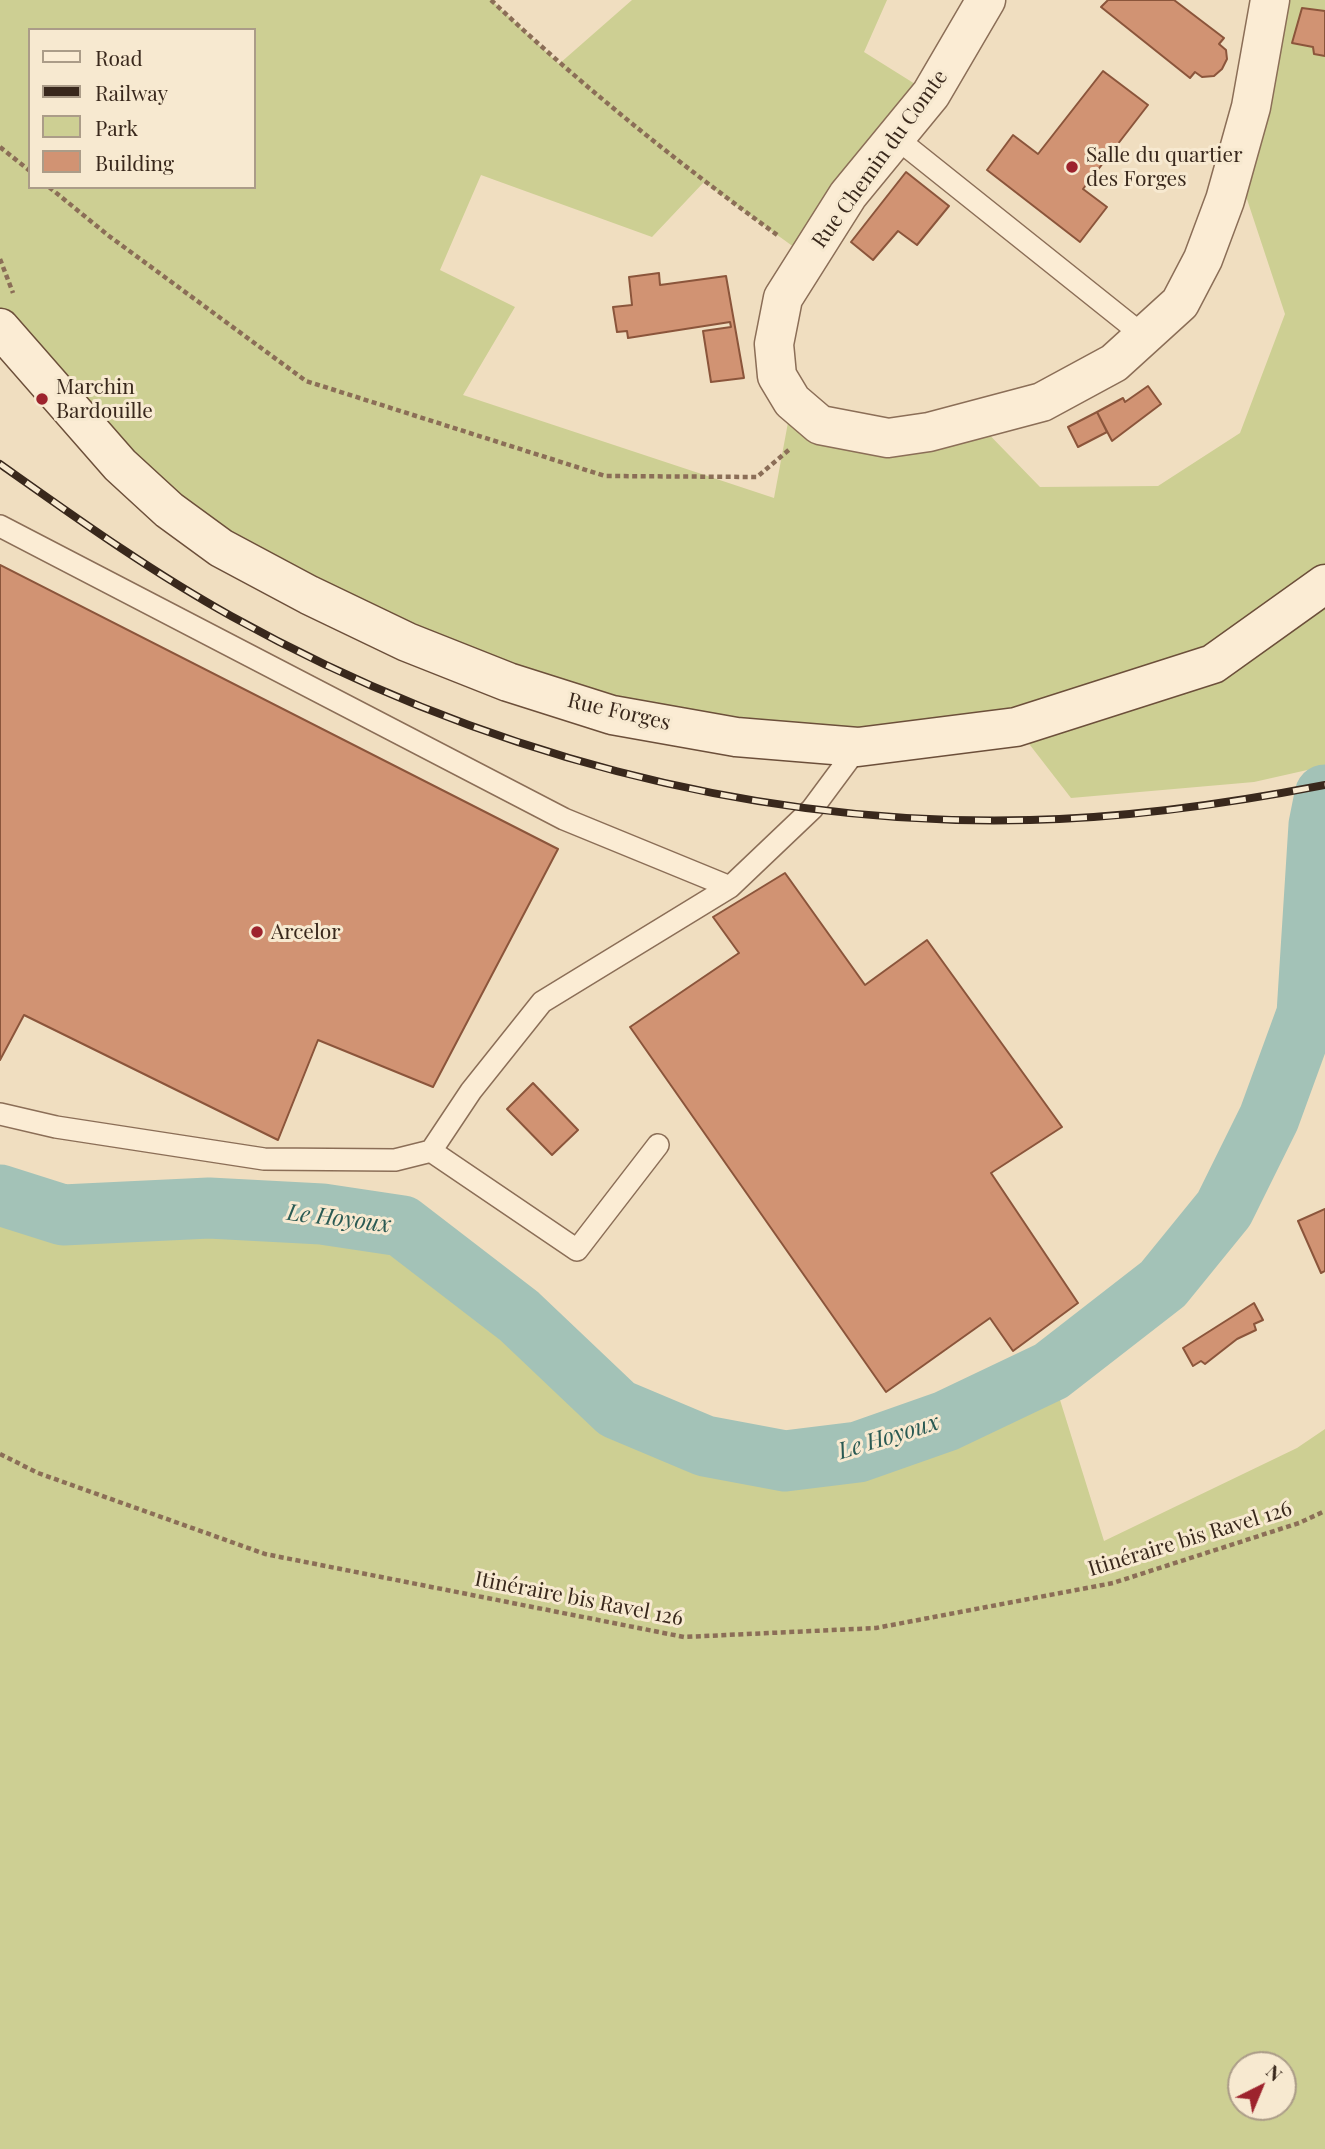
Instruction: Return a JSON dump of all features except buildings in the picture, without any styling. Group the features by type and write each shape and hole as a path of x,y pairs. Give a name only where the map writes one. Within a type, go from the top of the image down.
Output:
{"main road":[{"name":"Rue Chemin du Comte","path":"986,0 931,94 848,195 783,298 774,344 777,376 792,401 820,425 888,438 929,432 1042,402 1114,363 1180,303 1203,259 1224,201 1251,107 1270,0"},
{"name":"Rue Forges","path":"0,328 120,465 169,510 221,548 309,595 407,642 508,682 612,715 736,737 858,747 1016,727 1213,664 1325,584"}],"lane":[{"path":"895,137 1144,336"},
{"path":"0,526 564,819 730,887"},
{"path":"0,1114 56,1127 264,1159 395,1160 431,1151 471,1091 542,1002 730,887 813,809 858,747"},
{"path":"431,1151 577,1250 658,1145"}],"path":[{"path":"491,0 559,65 704,182 808,258"},
{"path":"0,147 28,169"},
{"path":"51,189 109,236 306,381 605,477 757,477 820,425"},
{"name":"Itinéraire bis Ravel 126","path":"0,1454 38,1473 265,1554 684,1637 876,1628 1113,1583 1299,1523 1325,1511"}],"green space":[{"path":"0,0 491,0 559,64 632,0 887,0 864,52 931,94 809,258 704,182 652,237 481,175 440,270 515,307 463,395 774,498 792,401 820,425 976,421 1040,487 1158,486 1240,433 1285,314 1235,163 1270,0 1325,0 1325,766 1254,782 1071,798 1016,727 858,747 612,715 221,548 0,328"},
{"path":"0,1195 63,1215 209,1208 322,1214 402,1226 519,1316 617,1409 705,1446 785,1461 858,1452 946,1421 1051,1371 1104,1541 1297,1448 1325,1429 1325,2149 0,2149"}],"waterway":[{"name":"Le Hoyoux","path":"0,1195 63,1215 209,1208 322,1214 402,1226 519,1316 617,1409 705,1446 785,1461 858,1452 946,1421 1051,1371 1163,1284 1224,1209 1269,1118 1307,1014 1319,825 1325,795"}],"railway":[{"path":"0,464 171,581 231,616 324,664 419,706 517,742 617,771 719,794 822,810 926,819 1067,819 1141,813 1215,804 1325,785"}],"place":[{"name":"Salle du quartier des Forges","path":"1072,167"},
{"name":"Marchin Bardouille","path":"42,399"},
{"name":"Arcelor","path":"257,932"}]}
